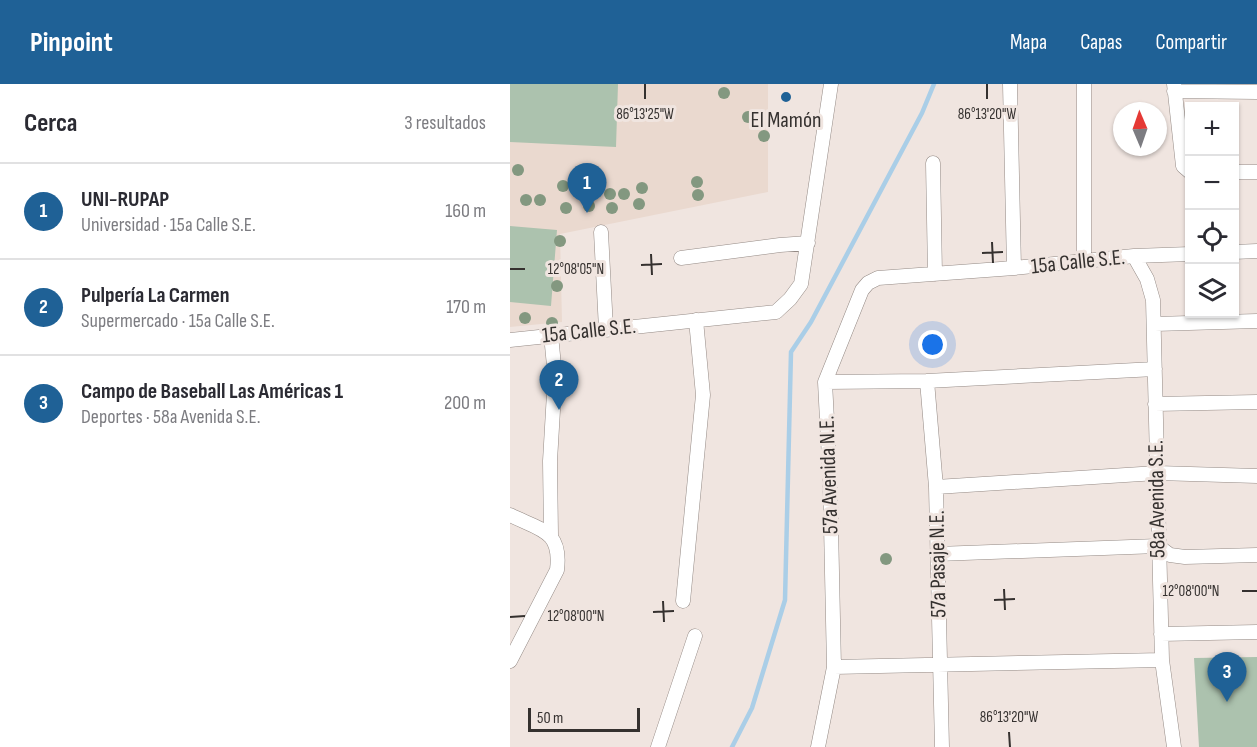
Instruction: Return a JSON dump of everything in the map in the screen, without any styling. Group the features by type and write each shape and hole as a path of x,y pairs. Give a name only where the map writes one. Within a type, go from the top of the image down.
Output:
{"street":[{"path":"681,258 780,244 807,243 831,84"},
{"path":"1010,84 1014,268"},
{"path":"1084,84 1084,261"},
{"path":"1185,168 1174,88 1257,92"},
{"path":"933,163 935,274"},
{"path":"1239,172 1257,172"},
{"path":"601,232 606,329"},
{"name":"15a Calle S.E.","path":"510,340 776,312 801,284 807,243"},
{"path":"1239,252 1257,251"},
{"name":"15a Calle S.E.","path":"862,290 868,283 878,278 1134,256 1185,254"},
{"name":"58a Avenida S.E.","path":"1134,256 1147,279 1153,300 1155,324 1162,660 1174,747"},
{"name":"57a Avenida N.E.","path":"818,747 834,667 830,478 825,381 862,290"},
{"path":"683,601 703,394 696,320"},
{"path":"1155,324 1257,321"},
{"path":"551,334 555,376 550,461 551,535"},
{"path":"825,381 927,381 1155,369"},
{"name":"57a Pasaje N.E.","path":"927,381 936,487 942,747"},
{"path":"1155,404 1257,402"},
{"path":"936,487 1157,473 1257,476"},
{"path":"510,515 551,535 558,550 557,570 513,645 510,661"},
{"path":"938,554 1158,546 1170,555 1185,557 1257,555"},
{"path":"1161,634 1257,632"},
{"path":"658,747 695,636"},
{"path":"834,667 1162,660"}],"shaded area":[{"path":"510,84 768,84 768,192 560,234 562,322 510,327"}],"green space":[{"path":"510,84 618,84 616,147 510,142"},
{"path":"510,226 557,230 551,306 510,302"},
{"path":"1257,657 1257,747 1199,747 1194,658"}],"waterway":[{"path":"732,747 752,708 785,600 791,352 811,322 922,113 934,84"}],"place":[{"name":"El Mamón","path":"786,97"},
{"name":"UNI-RUPAP","path":"587,213"},
{"name":"Pulpería La Carmen","path":"559,410"},
{"name":"Campo de Baseball Las Américas 1","path":"1227,702"}]}
